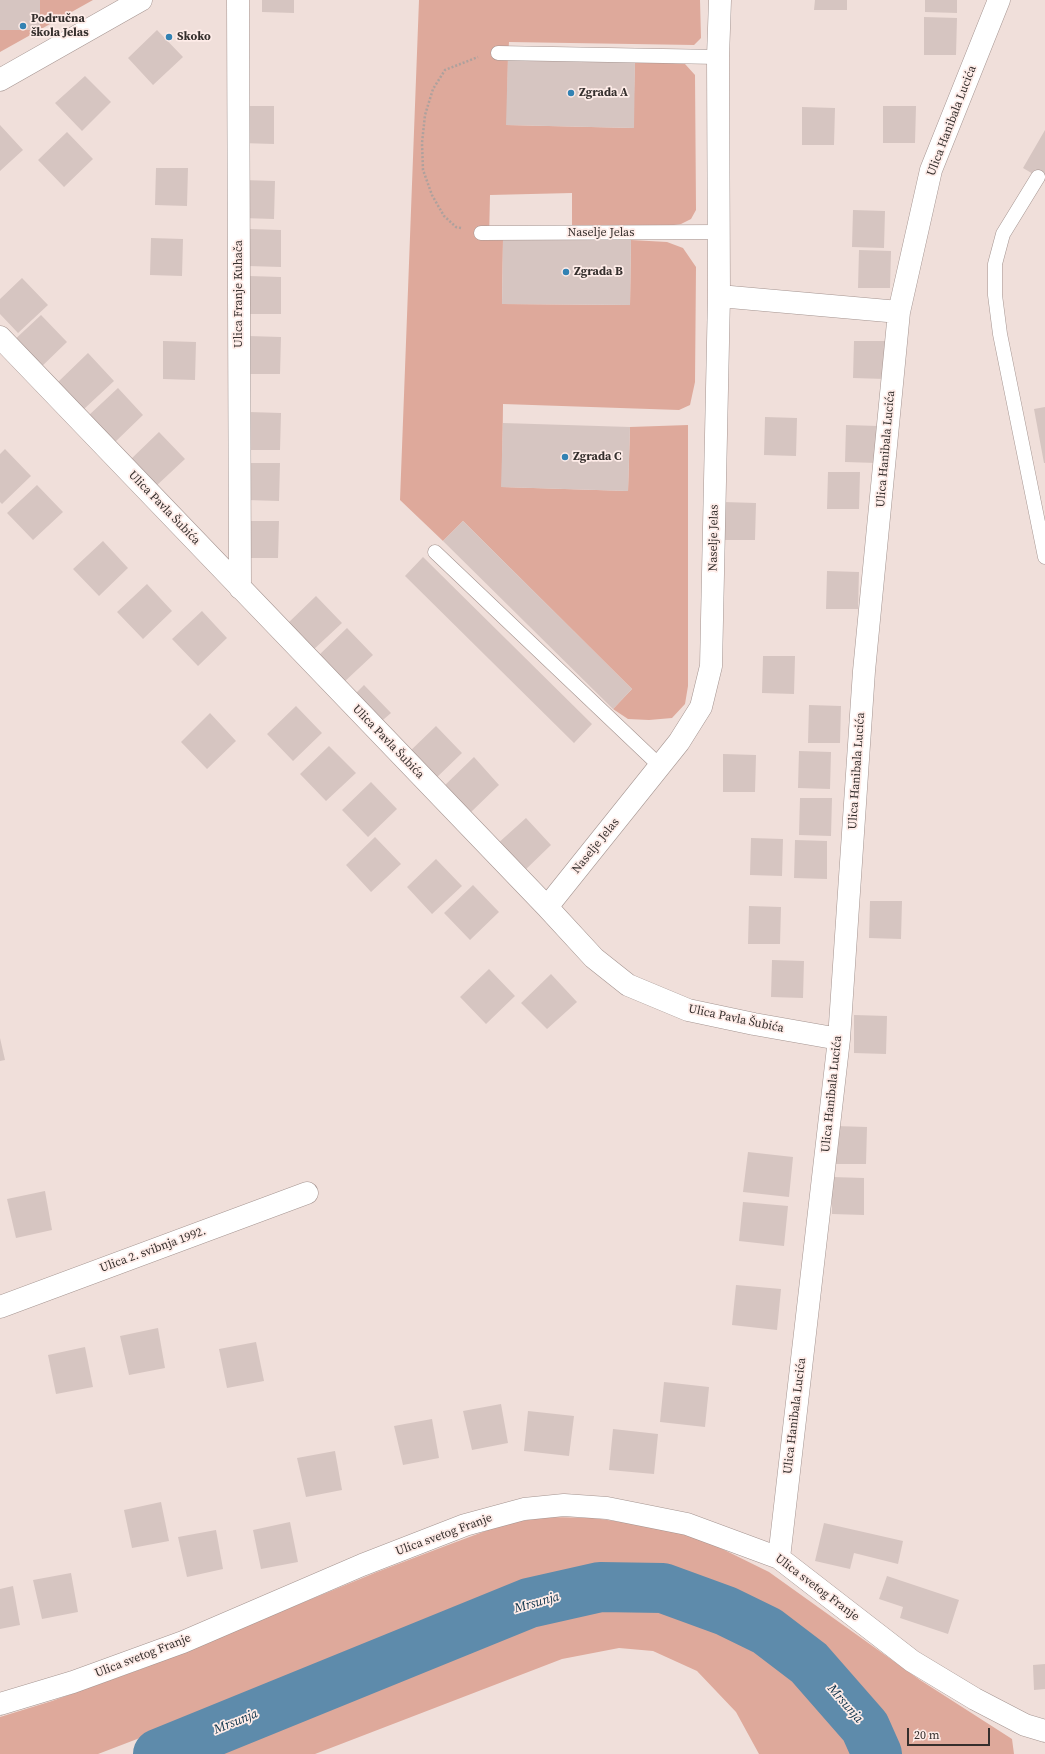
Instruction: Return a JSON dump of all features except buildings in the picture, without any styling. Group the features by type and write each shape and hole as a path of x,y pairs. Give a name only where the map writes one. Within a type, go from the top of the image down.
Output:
{"street":[{"path":"0,80 141,0"},
{"name":"Ulica Franje Kuhača","path":"238,0 240,588"},
{"name":"Naselje Jelas","path":"547,907 679,742 701,707 711,666 720,232 718,57 720,0"},
{"name":"Ulica Hanibala Lucića","path":"778,1558 839,1039 864,671 899,312 931,170 999,0"},
{"path":"719,296 899,312"},
{"name":"Ulica Pavla Šubića","path":"0,337 547,907 594,958 628,985 688,1010 754,1024 839,1039"},
{"name":"Ulica 2. svibnja 1992.","path":"0,1307 307,1193"},
{"name":"Ulica svetog Franje","path":"0,1704 73,1682 183,1642 362,1565 465,1525 524,1509 564,1505 622,1511 688,1524 778,1558 912,1661 1025,1726 1045,1731"}],"lane":[{"path":"498,53 718,57"},
{"path":"1038,176 1004,234 995,264 995,295 1000,334 1045,557"},
{"name":"Naselje Jelas","path":"482,234 720,232"},
{"path":"435,552 660,766"}],"path":[{"path":"482,234 456,227 444,216 432,195 423,170 422,143 425,115 433,89 444,70 471,58 498,53"}],"shaded area":[{"path":"40,0 93,0 0,52 0,30 40,29"},
{"path":"419,0 700,0 701,38 694,45 509,42 508,57 507,125 633,128 635,60 685,64 695,75 696,210 691,219 681,224 660,227 572,225 572,193 490,195 489,240 503,240 502,304 630,305 631,240 667,242 683,248 696,267 695,382 690,405 679,410 503,404 502,487 628,491 630,427 688,425 688,686 685,704 672,718 649,720 628,719 613,709 632,689 463,521 443,541 400,500"},
{"path":"548,1517 593,1518 658,1527 704,1540 769,1572 920,1680 1012,1739 1014,1754 901,1754 893,1737 851,1680 829,1655 761,1606 715,1584 653,1569 611,1568 577,1571 539,1578 179,1723 98,1754 0,1754 0,1717 52,1701 144,1668 377,1572 507,1523"},
{"path":"635,1604 683,1613 733,1632 821,1698 859,1754 759,1754 736,1712 697,1671 653,1651 619,1648 562,1659 315,1754 201,1754 500,1634 578,1608"}],"waterway":[{"name":"Mrsunja","path":"158,1754 529,1603 600,1587 663,1588 726,1611 767,1631 809,1663 865,1727 877,1754"}],"place":[{"name":"Područna škola Jelas","path":"23,26"},
{"name":"Skoko","path":"169,37"},
{"name":"Zgrada A","path":"571,93"},
{"name":"Zgrada B","path":"566,272"},
{"name":"Zgrada C","path":"565,457"}]}
